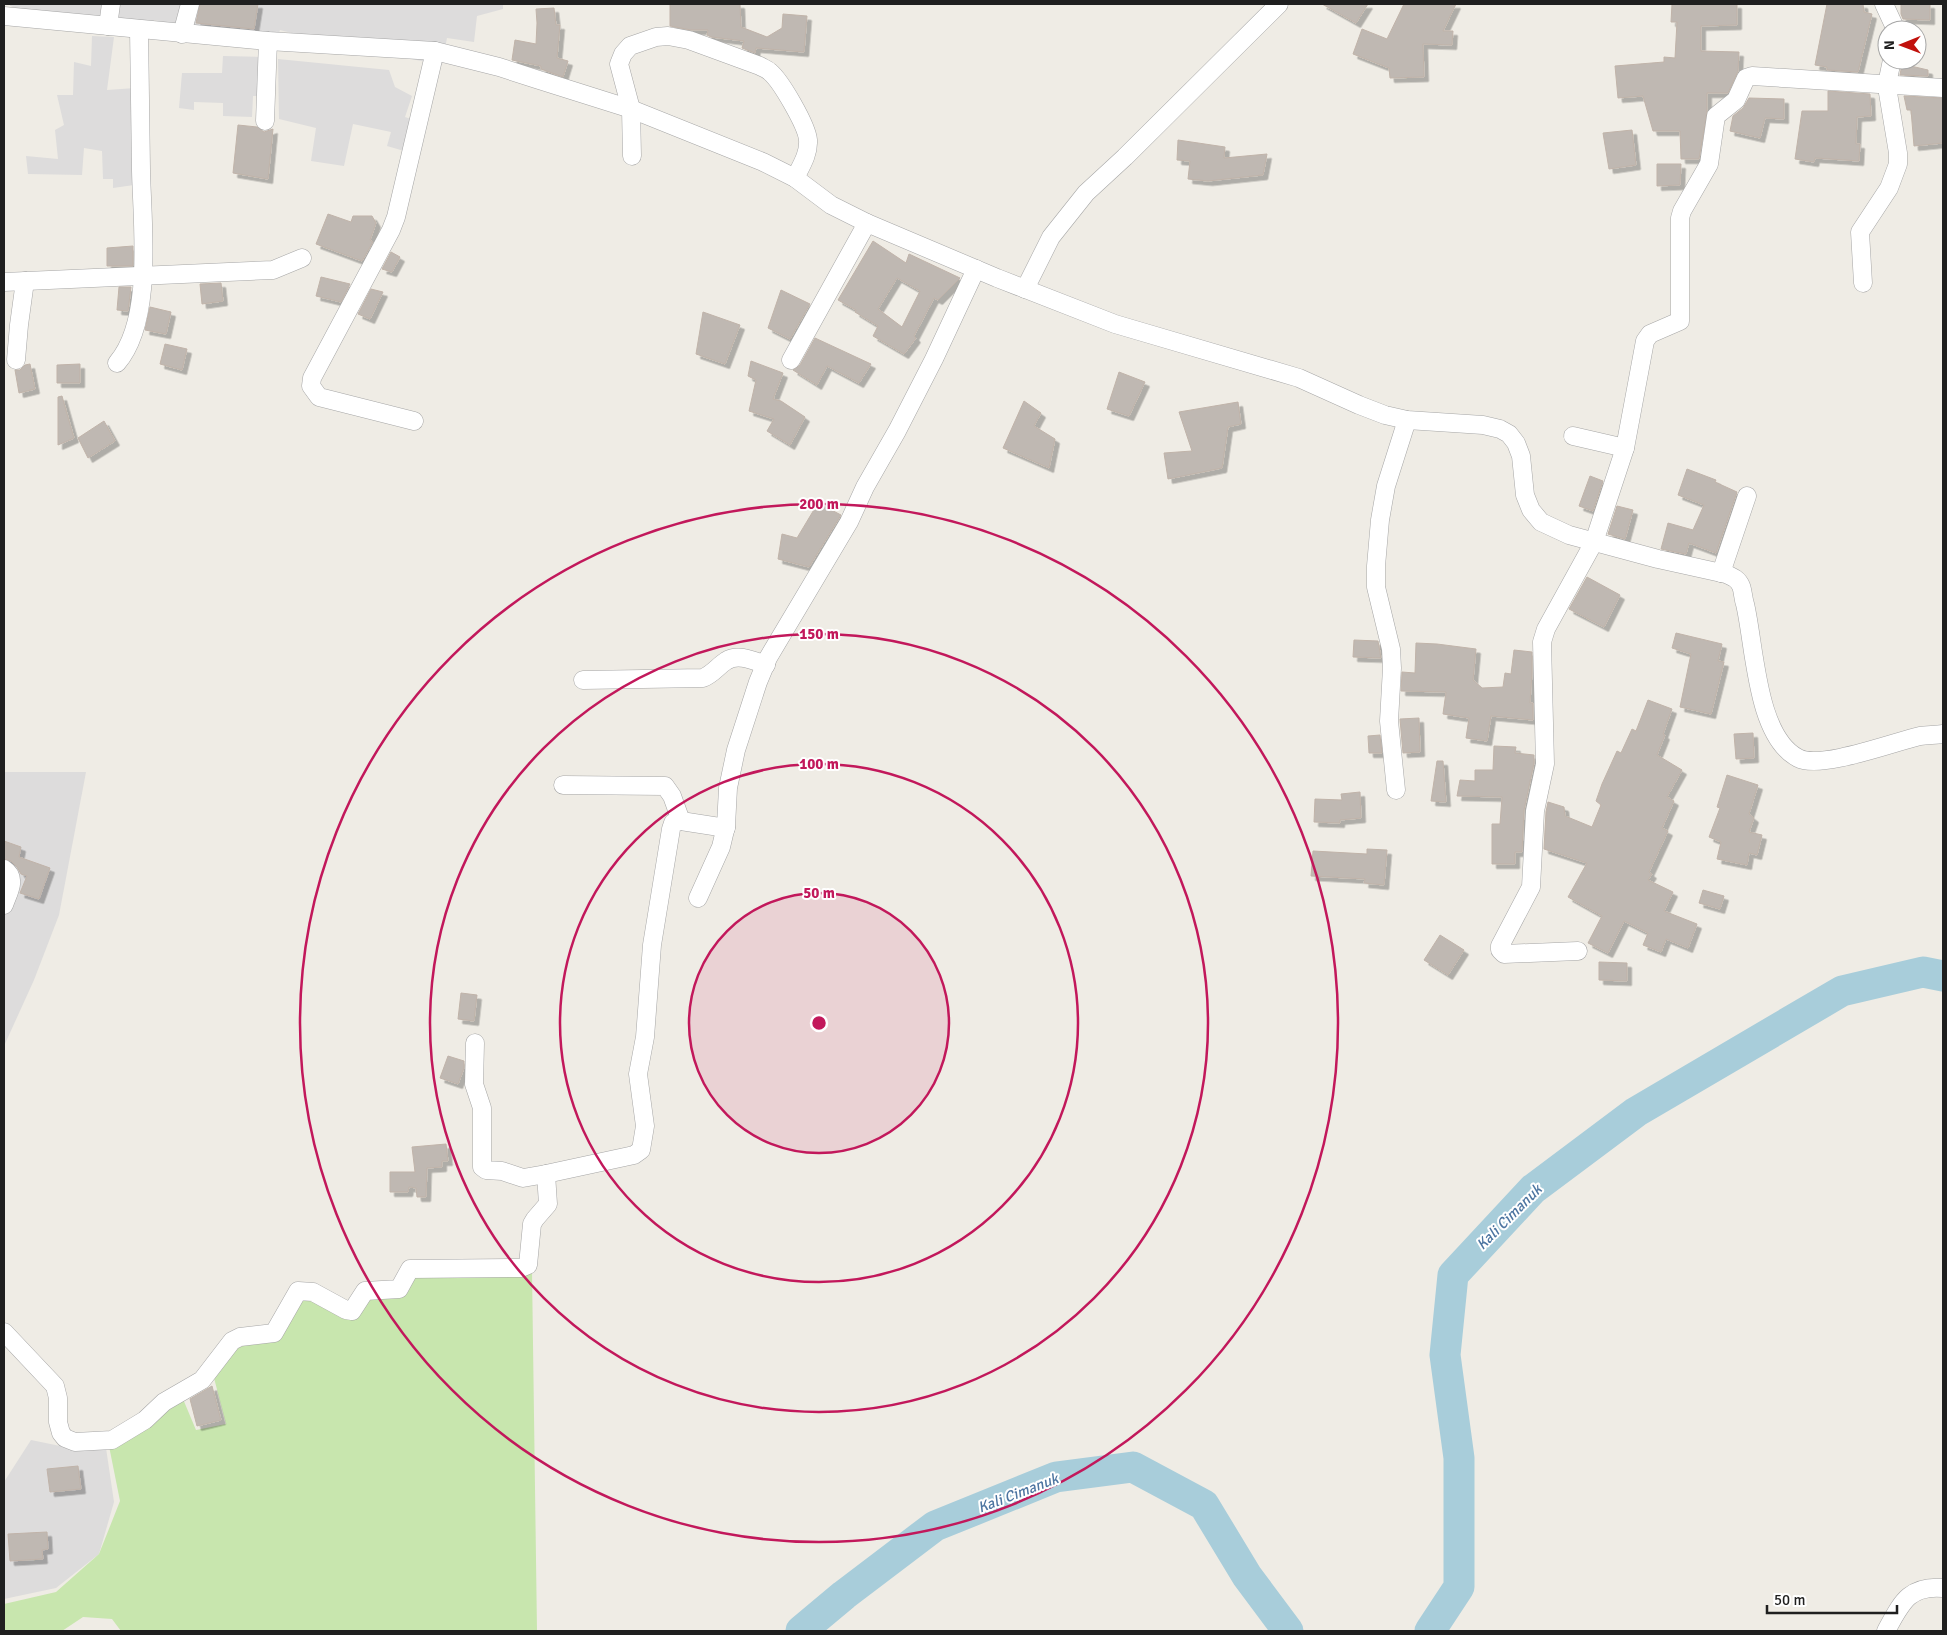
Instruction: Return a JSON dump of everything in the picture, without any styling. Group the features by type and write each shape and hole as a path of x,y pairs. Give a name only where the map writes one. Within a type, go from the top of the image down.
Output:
{"street":[{"path":"108,26 111,4"},
{"path":"182,34 190,4"},
{"path":"1025,289 1051,237 1086,193 1125,157 1279,4"},
{"path":"1884,4 1891,20"},
{"path":"7,12 46,12 108,26 182,34 435,51 500,67 691,132 796,178 831,205 867,223 1025,289 1115,324 1299,378 1359,405 1407,420 1483,425 1500,429 1509,434 1516,443 1521,456 1525,495 1531,510 1541,522 1550,528 1594,542 1735,578 1741,586 1763,708 1786,750 1797,758 1806,762 1819,761 1922,736 1943,734"},
{"path":"117,363 130,342 137,321 143,275 139,30"},
{"path":"632,156 631,110 619,64 623,54 630,46 656,36 668,36 689,40 769,71 776,79 807,131 806,154 796,178"},
{"path":"264,121 268,41"},
{"path":"414,421 319,397 311,386 312,378 391,230 399,206 435,51"},
{"path":"1863,283 1860,232 1889,188 1898,164 1888,84 1890,70"},
{"path":"1578,951 1504,954 1500,950 1500,946 1531,887 1535,811 1543,780 1541,775 1545,757 1542,642 1546,629 1594,542 1625,448 1646,341 1650,334 1680,321 1680,218 1682,211 1709,164 1716,116 1736,100 1746,78 1752,76 1943,88"},
{"path":"791,360 867,223"},
{"path":"4,282 273,270 302,258"},
{"path":"698,898 726,828 728,788 736,750 758,682 810,585 849,522 934,359 976,269"},
{"path":"16,360 25,281"},
{"path":"1396,790 1389,721 1392,668 1390,649 1376,587 1376,566 1380,520 1386,486 1407,420"},
{"path":"1573,436 1625,448"},
{"path":"1721,573 1747,496"},
{"path":"583,680 703,678 711,675 726,661 733,658 745,658 766,665"},
{"path":"563,785 665,786 672,796 681,821"},
{"path":"475,1042 474,1084 482,1108 482,1167 486,1170 502,1171 523,1178 634,1155 642,1150 645,1126 638,1074 645,1037 652,945 671,829 673,823 681,821 726,828"},
{"path":"4,869 10,874 12,884 4,905"},
{"path":"4,1332 55,1386 58,1398 58,1422 61,1433 65,1438 75,1442 112,1440 145,1420 164,1402 202,1380 232,1341 240,1337 274,1333 298,1291 313,1292 346,1310 352,1311 365,1291 399,1289 410,1269 521,1268 528,1265 532,1224 548,1204 546,1174"},
{"path":"1886,1631 1907,1596 1925,1588 1943,1588"}],"shaded area":[{"path":"10,4 503,4 503,9 477,16 474,42 447,38 442,65 339,45 280,30 274,47 154,20 151,35 55,21 10,6"},
{"path":"92,36 114,37 107,90 135,88 134,185 113,188 113,179 103,179 102,151 84,148 82,175 28,174 26,156 58,159 55,130 64,125 57,95 73,95 74,62 91,66"},
{"path":"223,56 261,57 260,96 253,96 252,117 223,116 223,103 194,102 194,110 179,108 182,73 222,73"},
{"path":"278,59 389,70 395,87 412,96 405,117 422,123 411,153 387,146 391,132 353,124 344,166 311,161 316,128 279,119"},
{"path":"4,772 86,772 59,915 34,980 4,1046"},
{"path":"31,1440 70,1448 106,1448 114,1502 99,1554 56,1588 4,1599 4,1482"}],"green space":[{"path":"532,1271 537,1631 121,1631 112,1619 83,1617 62,1631 4,1631 4,1604 56,1592 99,1554 120,1501 109,1446 183,1399 196,1430 226,1424 214,1378 238,1345 278,1339 302,1297 354,1319 367,1296 414,1274"}],"building":[{"path":"200,4 258,4 254,29 196,23"},
{"path":"670,4 740,4 741,27 767,37 782,28 783,14 807,16 804,52 756,48 755,53 742,48 744,41 711,37 707,35 708,30 691,30 670,26"},
{"path":"1322,4 1368,4 1356,23"},
{"path":"1404,4 1456,4 1443,31 1453,31 1452,45 1423,44 1424,77 1390,78 1389,68 1353,54 1362,29 1387,39"},
{"path":"1672,4 1737,4 1737,25 1701,26 1701,51 1739,52 1738,71 1728,93 1707,93 1707,112 1699,159 1681,159 1680,131 1653,131 1643,96 1618,98 1615,66 1664,62 1664,57 1675,58 1677,22 1671,22"},
{"path":"1827,4 1863,4 1864,12 1872,14 1858,72 1827,70 1827,67 1815,65"},
{"path":"1901,4 1930,4 1930,20 1903,19"},
{"path":"554,8 556,25 560,25 557,58 568,61 563,77 541,69 541,66 512,60 515,40 536,44 536,9"},
{"path":"1901,70 1928,70 1928,76 1900,75"},
{"path":"1828,91 1870,94 1871,116 1857,117 1856,144 1860,144 1859,161 1815,158 1814,162 1795,159 1802,111 1828,111"},
{"path":"1904,96 1943,98 1943,143 1914,146 1911,110 1907,110"},
{"path":"1749,98 1784,99 1784,119 1765,118 1760,138 1730,131 1733,116 1743,108"},
{"path":"238,125 257,127 264,132 273,129 268,179 233,173"},
{"path":"1632,130 1636,165 1609,169 1603,133"},
{"path":"1178,140 1225,147 1224,158 1267,154 1263,175 1208,181 1188,179 1190,161 1177,160"},
{"path":"1657,164 1681,164 1680,185 1657,186"},
{"path":"328,214 351,222 353,216 372,216 376,223 370,240 373,242 362,261 316,244"},
{"path":"873,241 906,263 909,254 960,278 938,300 934,298 914,336 916,338 904,354 873,336 878,326 838,300","holes":["897,278 920,291 902,327 878,309"]},
{"path":"133,246 133,266 107,266 107,248"},
{"path":"391,252 400,257 392,272 382,269"},
{"path":"321,277 350,284 341,302 316,296"},
{"path":"221,283 223,301 202,304 200,284"},
{"path":"119,287 131,287 128,311 117,310"},
{"path":"371,289 383,292 370,319 358,314"},
{"path":"781,290 810,304 790,339 768,328"},
{"path":"150,307 171,312 166,334 145,330"},
{"path":"703,312 740,325 725,364 696,354"},
{"path":"815,338 871,364 859,383 827,366 817,385 793,370 800,365"},
{"path":"165,344 187,349 182,370 160,364"},
{"path":"751,361 783,373 773,399 781,401 805,417 790,445 767,431 774,419 749,411 756,380 748,376"},
{"path":"30,364 35,389 19,393 15,370 20,370 25,365"},
{"path":"80,364 80,383 57,383 57,365"},
{"path":"1119,372 1145,382 1129,416 1107,409"},
{"path":"62,396 74,438 58,445 58,397"},
{"path":"1024,401 1041,413 1034,426 1055,439 1049,468 1003,448"},
{"path":"1238,402 1241,424 1228,427 1222,468 1168,479 1164,453 1192,451 1179,412"},
{"path":"104,421 115,441 88,458 78,438"},
{"path":"1687,469 1716,480 1715,482 1737,492 1716,553 1689,543 1686,554 1661,549 1668,523 1693,530 1704,505 1678,495"},
{"path":"1590,476 1603,481 1593,511 1579,506"},
{"path":"818,503 841,515 809,567 778,559 782,534 797,538"},
{"path":"1617,506 1633,510 1625,539 1608,534"},
{"path":"1587,577 1620,595 1604,627 1569,609"},
{"path":"1676,633 1722,644 1718,661 1724,662 1711,714 1680,707 1691,654 1672,648"},
{"path":"1354,640 1378,641 1381,658 1353,657"},
{"path":"1416,643 1476,649 1473,680 1482,688 1503,687 1505,673 1511,674 1514,650 1532,652 1530,703 1533,703 1533,720 1491,716 1487,741 1466,738 1469,718 1443,714 1446,692 1401,691 1402,672 1415,673"},
{"path":"1648,700 1672,709 1657,755 1682,770 1667,797 1674,801 1662,828 1668,831 1649,872 1652,874 1648,880 1673,892 1664,911 1697,924 1688,948 1666,939 1661,952 1643,945 1648,933 1624,921 1608,953 1588,943 1602,916 1568,897 1587,863 1544,849 1546,812 1548,802 1564,807 1565,816 1592,827 1601,805 1596,801 1602,784 1617,751 1621,753 1632,729 1636,731"},
{"path":"1419,718 1420,752 1403,753 1400,719"},
{"path":"1753,733 1754,758 1736,759 1734,734"},
{"path":"1380,735 1382,753 1369,753 1368,736"},
{"path":"1494,746 1516,747 1515,753 1534,755 1524,810 1522,852 1515,852 1515,864 1492,864 1492,824 1500,824 1502,797 1457,796 1460,780 1475,781 1475,770 1493,770"},
{"path":"1437,761 1443,761 1446,802 1431,801"},
{"path":"1727,775 1758,785 1749,814 1754,818 1749,832 1762,835 1757,855 1749,853 1747,865 1717,859 1721,842 1709,837 1720,808 1717,807"},
{"path":"1360,792 1361,818 1340,820 1340,823 1314,822 1315,799 1342,800 1341,794"},
{"path":"4,841 21,847 19,857 50,868 39,899 20,893 27,876 21,874 11,861 4,859"},
{"path":"1367,849 1387,850 1384,885 1364,883 1365,879 1311,876 1313,851 1367,854"},
{"path":"1703,890 1724,896 1720,909 1699,903"},
{"path":"1440,935 1464,950 1448,975 1424,960"},
{"path":"1599,962 1627,963 1627,981 1599,980"},
{"path":"461,993 477,995 474,1021 458,1019"},
{"path":"448,1056 464,1061 464,1068 458,1084 440,1078"},
{"path":"446,1144 448,1161 442,1161 442,1167 427,1168 426,1197 417,1197 416,1188 409,1187 408,1192 390,1192 390,1172 415,1172 412,1147"},
{"path":"212,1386 221,1420 197,1426 190,1399"},
{"path":"78,1466 81,1489 50,1492 47,1469"},
{"path":"47,1532 48,1549 42,1550 43,1559 10,1561 8,1534"}],"waterway":[{"name":"Kali Cimanuk","path":"1430,1631 1459,1587 1459,1458 1445,1355 1453,1275 1533,1189 1636,1112 1842,991 1923,972 1943,976"},
{"name":"Kali Cimanuk","path":"801,1631 844,1595 935,1526 1056,1477 1133,1467 1204,1505 1247,1576 1288,1631"}]}
